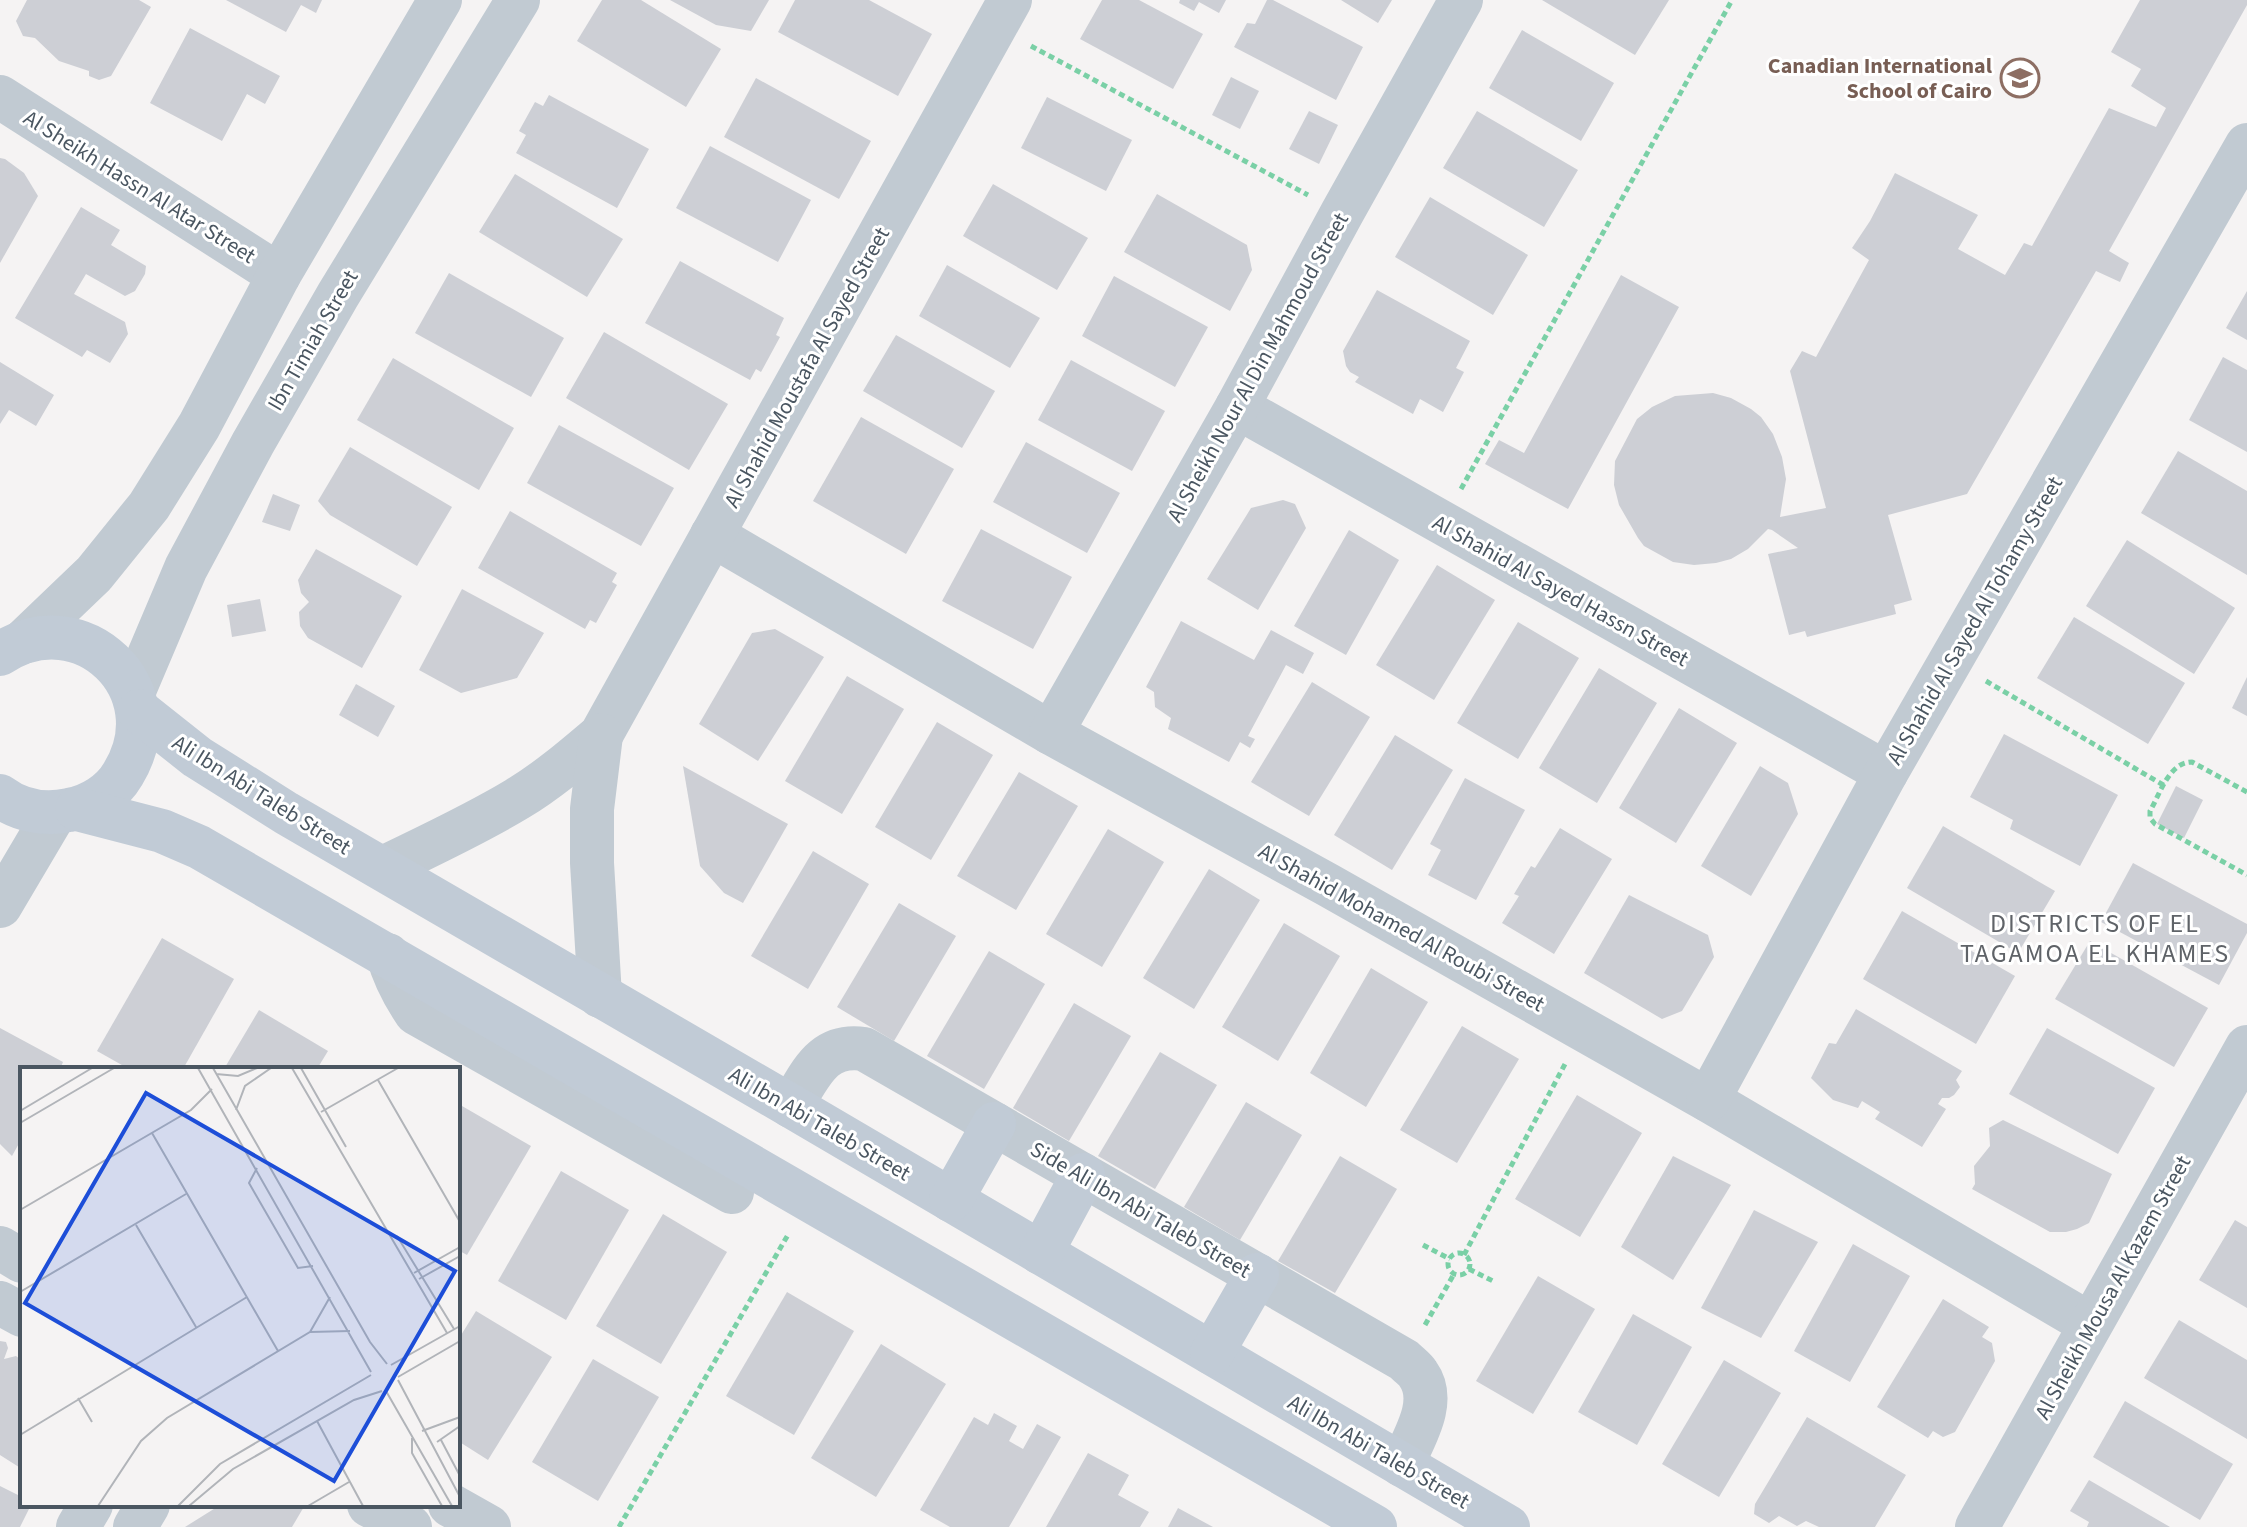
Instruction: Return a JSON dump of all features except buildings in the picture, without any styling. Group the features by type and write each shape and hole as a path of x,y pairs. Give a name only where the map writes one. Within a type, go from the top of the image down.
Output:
{"main road":[{"name":"Ali Ibn Abi Taleb Street","path":"12,648 50,637 77,641 100,652 120,670 136,702 171,739 286,813 1508,1527"},
{"path":"66,811 100,799 119,782 132,760 139,736 136,702"},
{"path":"0,796 31,811 66,811 162,831 199,847 1375,1527"},
{"path":"951,1200 994,1124"},
{"path":"1041,1253 1083,1175"},
{"path":"1212,1353 1257,1275"}],"street":[{"path":"12,648 94,574 149,506 199,426 279,275 440,0"},
{"name":"Ibn Timiah Street","path":"136,702 186,568 253,443 338,295 518,0"},
{"name":"Al Sheikh Nour Al Din Mahmoud Street","path":"1051,733 1237,407 1461,0"},
{"name":"Al Shahid Moustafa Al Sayed Street","path":"383,868 518,798 560,770 601,735 1003,14"},
{"name":"Al Sheikh Hassn Al Atar Street","path":"0,97 279,275"},
{"name":"Al Shahid Al Sayed Al Tohamy Street","path":"1708,1100 1886,773 2247,145"},
{"name":"Al Shahid Al Sayed Hassn Street","path":"1237,407 1886,773"},
{"name":"Al Shahid Mohamed Al Roubi Street","path":"712,535 1051,733 1583,1028 2090,1324"},
{"name":"Al Shahid Moustafa Al Sayed Street","path":"600,996 592,809 601,735"},
{"path":"0,906 66,811"},
{"path":"388,955 399,987 416,1013 732,1192"},
{"name":"Side Ali Ibn Abi Taleb Street","path":"791,1106 819,1062 833,1051 849,1047 864,1049 1404,1360 1419,1374 1425,1388 1426,1407 1402,1465"},
{"name":"Al Sheikh Mousa Al Kazem Street","path":"1977,1527 2247,1047"},
{"path":"0,1248 20,1260"},
{"path":"0,1303 20,1314"},
{"path":"78,1527 90,1507"},
{"path":"135,1527 147,1507"},
{"path":"373,1507 410,1527"},
{"path":"454,1507 489,1527"}],"path":[{"path":"1442,523 1732,0"},
{"path":"1003,14 1342,213"},
{"path":"1950,661 2165,786"},
{"path":"2247,792 2192,762 2183,762 2175,767 2150,811 2150,818 2155,824 2247,875"},
{"path":"1464,1255 1583,1028"},
{"path":"619,1527 810,1200"},
{"path":"1423,1245 1450,1259"},
{"path":"1458,1253 1464,1255 1470,1262 1469,1269 1464,1274 1454,1274 1448,1266 1450,1259 1458,1253"},
{"path":"1469,1269 1495,1282"},
{"path":"1404,1360 1454,1274"}],"place":[{"name":"Canadian International School of Cairo","path":"2020,78"}],"district":[{"name":"DISTRICTS OF EL TAGAMOA EL KHAMES","path":"2095,938"}]}
